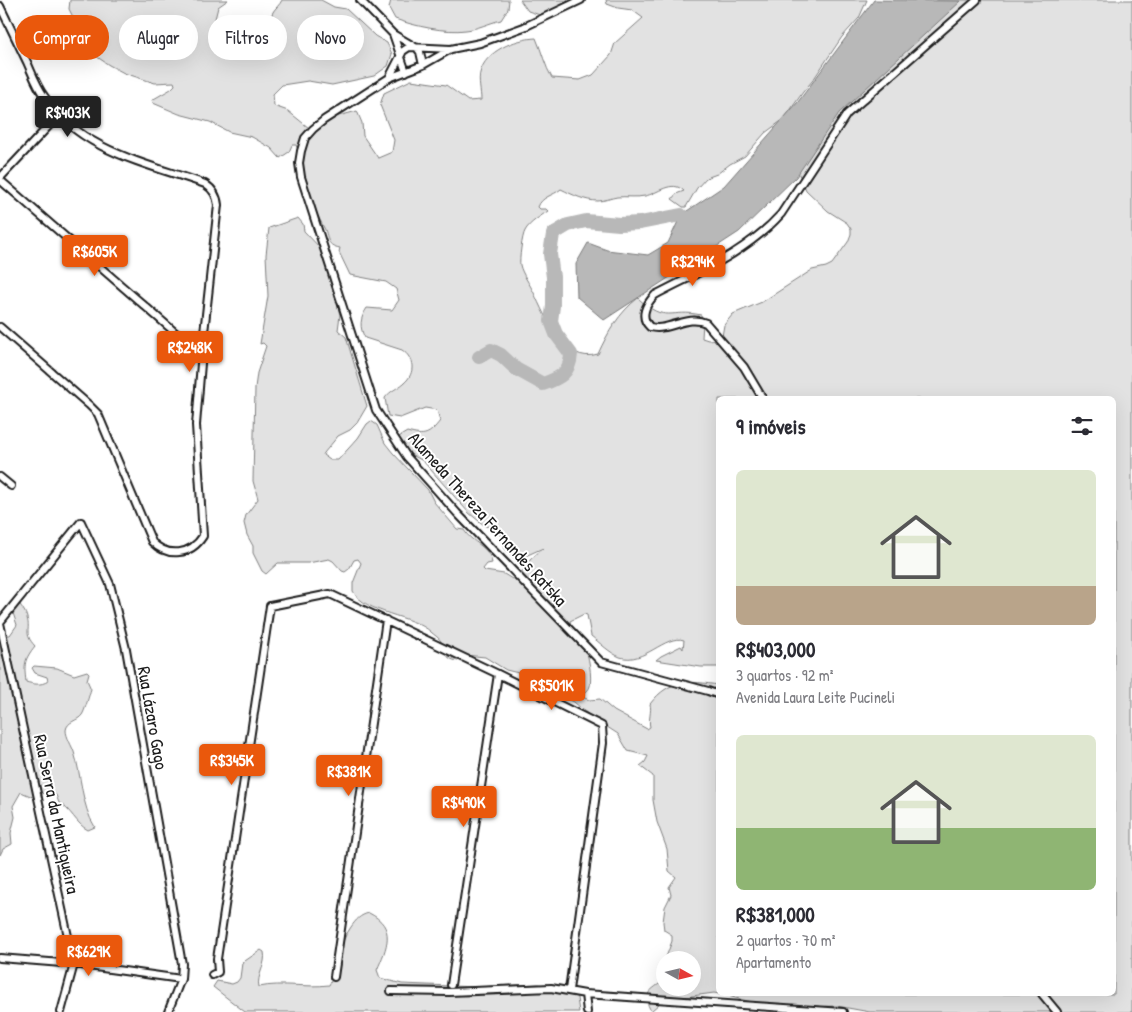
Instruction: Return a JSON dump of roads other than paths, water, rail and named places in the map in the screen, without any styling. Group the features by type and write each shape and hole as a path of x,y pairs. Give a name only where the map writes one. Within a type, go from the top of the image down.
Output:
{"street":[{"path":"360,0 394,34 417,48 420,52 422,65"},
{"name":"Alameda Thereza Fernandes Ratska","path":"417,48 451,49 480,43 524,27 581,0"},
{"path":"761,396 744,367 706,323 692,320 665,328 650,328 646,324 645,318 647,304 655,295 736,252 768,228 781,214 848,114 977,0"},
{"path":"0,6 37,85 59,115 85,138 106,149 205,184 214,193 218,205 196,425 203,536 198,544 190,550 175,553 165,551 152,542 98,414 0,327"},
{"path":"394,34 400,58 406,72"},
{"path":"400,58 406,48 417,48"},
{"name":"Alameda Thereza Fernandes Ratska","path":"451,49 422,65 389,78 324,120 305,138 301,151 299,163 301,177 376,410 406,458 601,662 716,694"},
{"name":"Alameda Thereza Fernandes Ratska","path":"389,78 400,58"},
{"path":"59,115 0,179 185,341 194,348 202,350"},
{"path":"0,476 11,486"},
{"name":"Rua Lázaro Gago","path":"0,622 81,522 110,584 126,650 182,964 181,979 168,1012"},
{"path":"212,976 218,972 218,950 270,606 330,594 602,726 604,743 569,990"},
{"path":"334,976 386,620"},
{"name":"Rua Serra da Mantiqueira","path":"0,622 74,964 61,1012"},
{"path":"451,985 498,674"},
{"path":"0,958 74,964 181,979"},
{"path":"391,991 449,992 551,988 585,994 843,1012"},
{"path":"585,994 587,1012"},
{"path":"1044,996 1057,1012"}],"waterway":[{"path":"479,357 491,350 501,355 516,369 543,384 559,377 569,366 571,354 556,334 551,321 553,277 550,254 553,234 568,225 586,221 619,224 640,223 681,215"}]}
